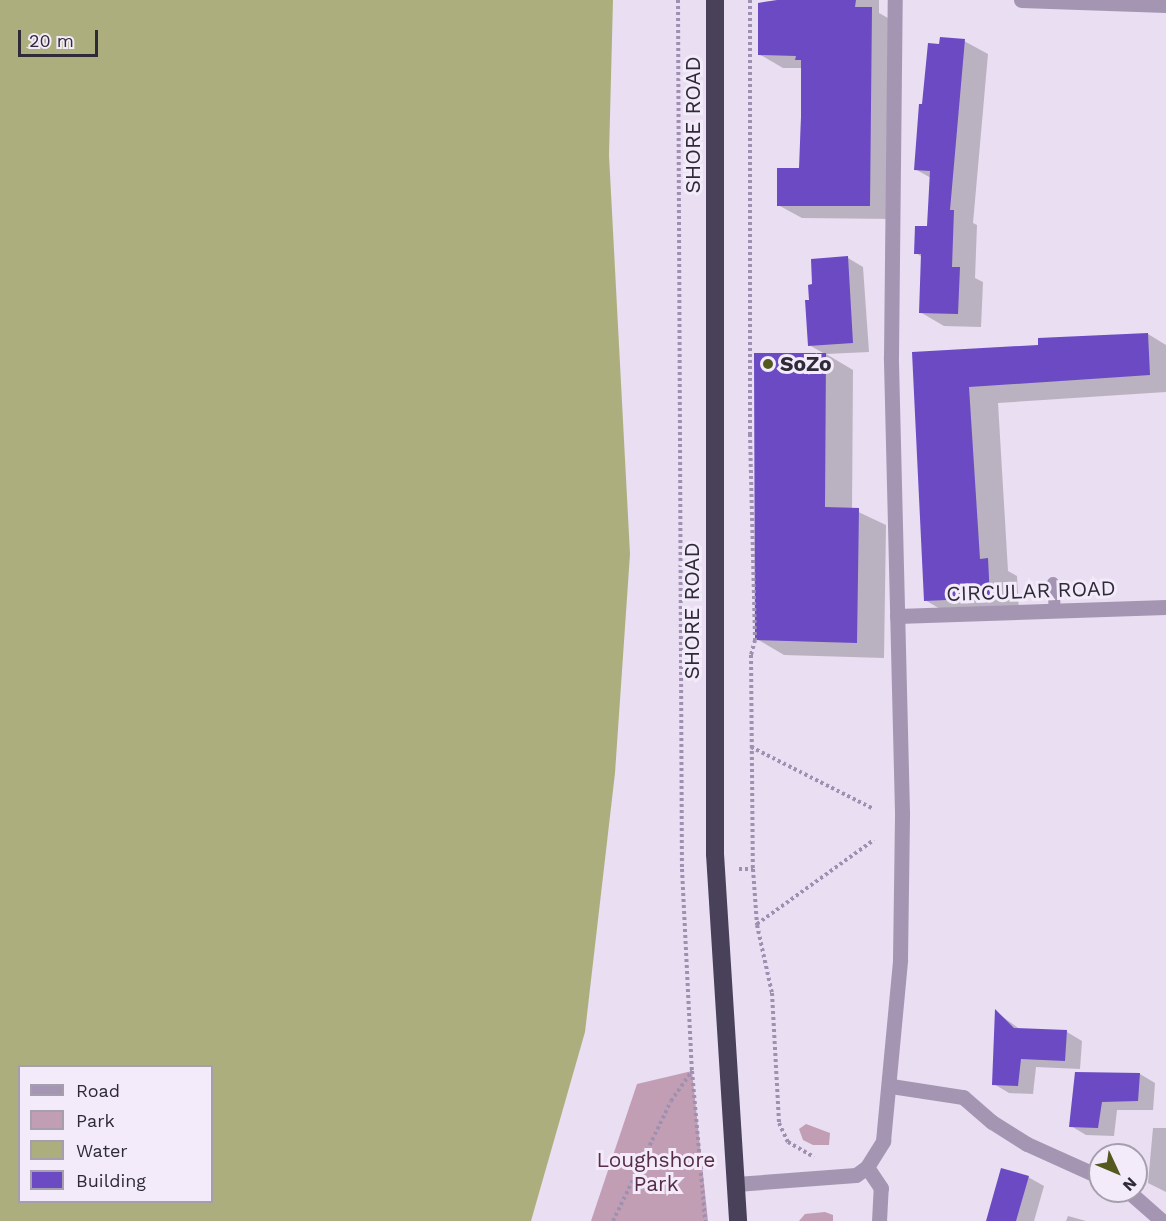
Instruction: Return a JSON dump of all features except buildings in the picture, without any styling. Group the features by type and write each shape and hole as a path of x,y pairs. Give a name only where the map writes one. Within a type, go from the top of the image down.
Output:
{"highway":[{"name":"SHORE ROAD","path":"715,0 715,854 738,1221"}],"street":[{"path":"736,1184 856,1175 867,1167 883,1141 891,1086 900,960 897,616 891,356 895,0"},
{"path":"1021,0 1166,5"},
{"name":"CIRCULAR ROAD","path":"897,616 1166,607"},
{"path":"891,1086 963,1097 992,1122 1027,1144 1088,1172"},
{"path":"867,1167 881,1188 879,1221"},
{"path":"1142,1203 1162,1221"}],"lane":[{"path":"1053,584 1055,612"}],"path":[{"path":"678,0 682,869 692,1071 705,1221"},
{"path":"750,0 750,434 755,640 751,655 751,747 756,925 772,993 779,1123 788,1142 818,1159"},
{"path":"751,747 874,808"},
{"path":"756,925 874,840"},
{"path":"613,1221 671,1101 692,1071"}],"green space":[{"name":"Loughshore Park","path":"692,1071 708,1221 591,1221 637,1084"},
{"path":"806,1124 830,1133 829,1145 813,1145 803,1140 799,1129"},
{"path":"825,1212 833,1215 833,1221 799,1221 805,1214"}],"water":[{"path":"0,0 613,0 609,155 630,554 615,773 585,1032 531,1221 0,1221"}],"place":[{"name":"SoZo","path":"768,364"}]}
